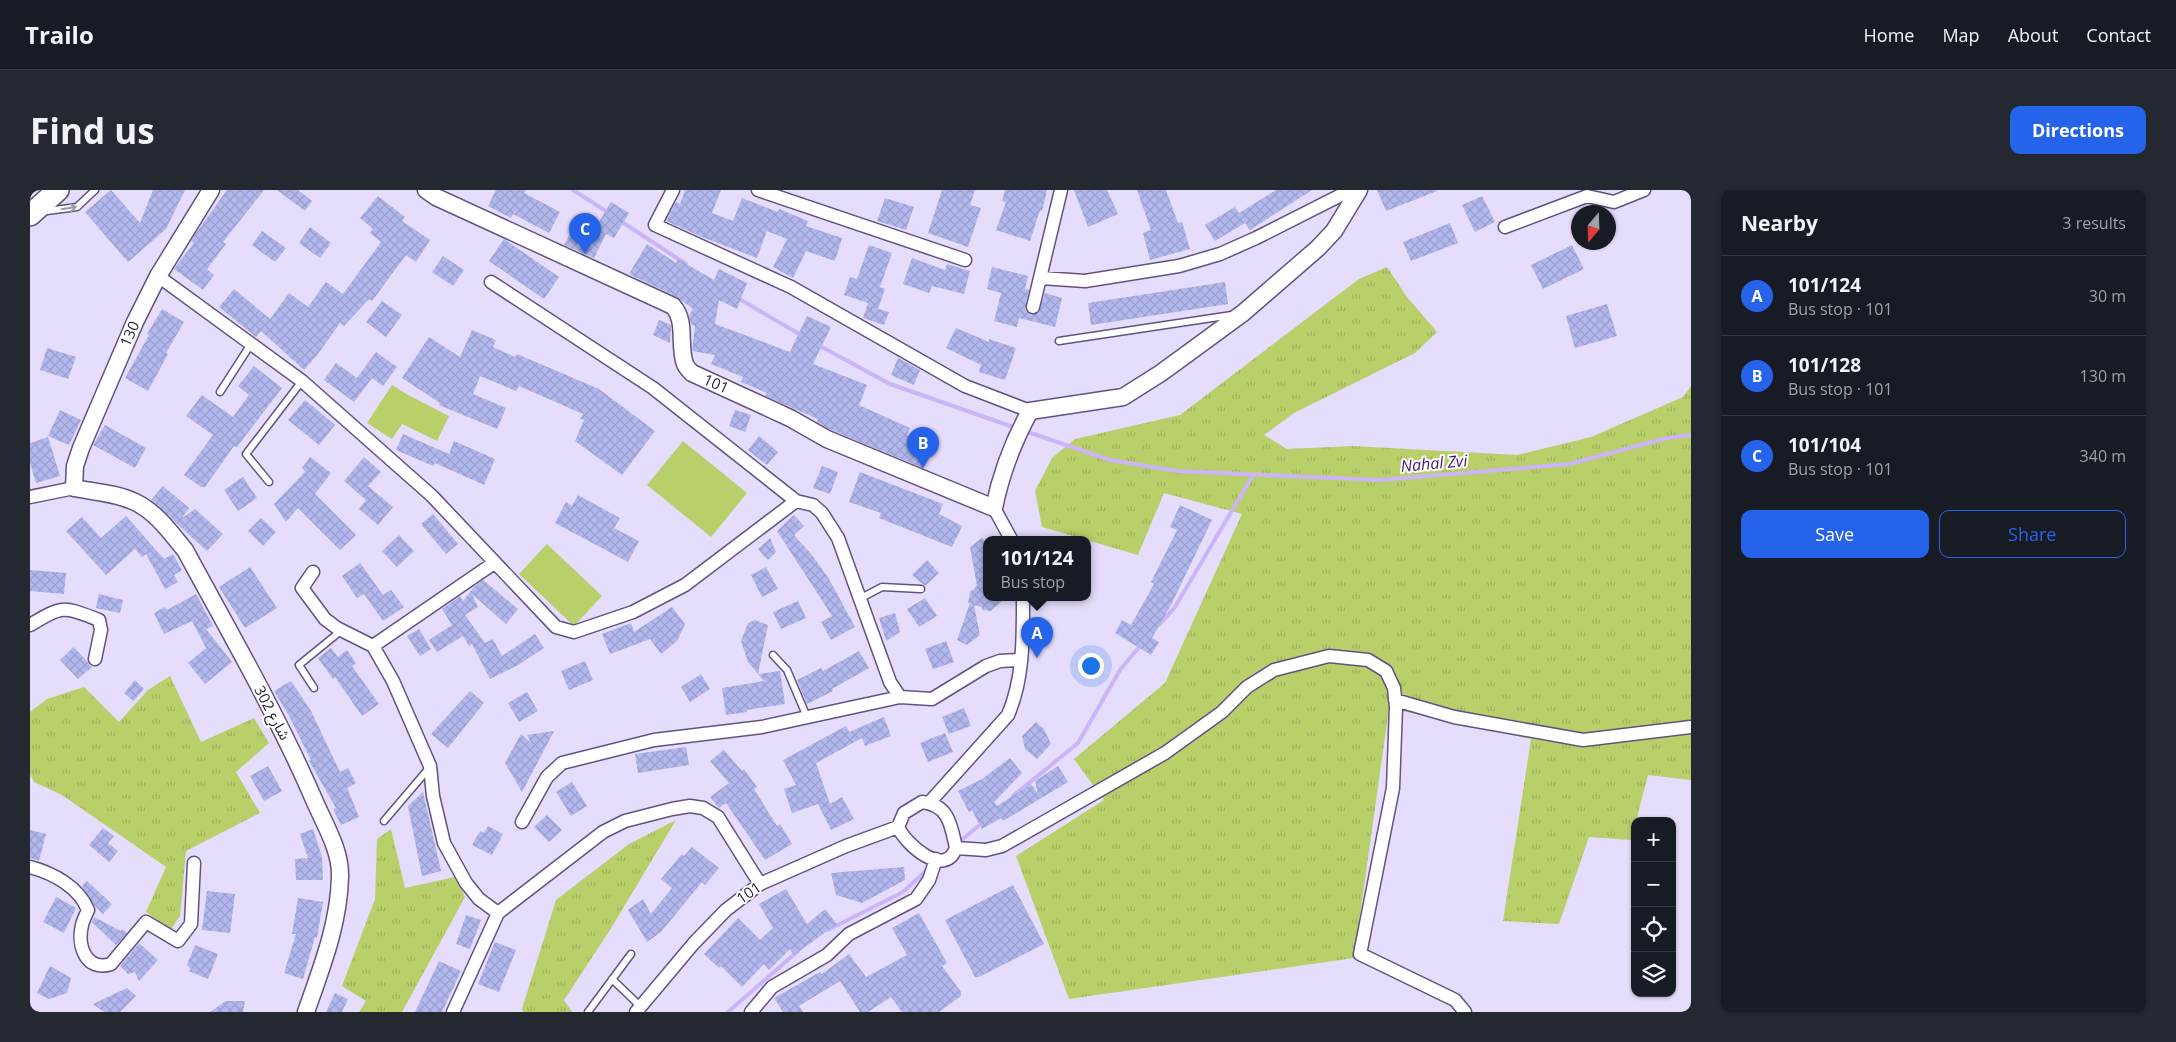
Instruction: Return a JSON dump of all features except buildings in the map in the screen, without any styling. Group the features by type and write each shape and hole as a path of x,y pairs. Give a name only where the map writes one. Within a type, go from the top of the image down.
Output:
{"highway":[{"path":"33,202 58,190"}],"street":[{"name":"130","path":"74,488 75,466 81,448 134,322 158,276 211,190"},
{"name":"101","path":"426,190 436,197 672,306 678,312 680,320 685,364 692,373 790,418 828,439 994,508"},
{"path":"673,190 655,225 791,287 965,386 1030,411 1123,398 1161,373 1243,313 1318,248 1334,231 1359,190"},
{"path":"758,190 965,260"},
{"path":"1033,307 1061,190"},
{"path":"1041,278 1085,282 1179,266 1220,254 1256,238 1350,190"},
{"path":"1506,227 1587,196 1614,202 1644,190"},
{"path":"158,276 302,381 432,496 556,627 574,632 633,612 686,585 796,501"},
{"path":"492,282 653,388 796,501 813,505 822,513 838,538 890,682 900,697"},
{"path":"1010,536 994,508 999,482 1008,456 1030,411"},
{"path":"30,497 74,488"},
{"name":"شارع 302","path":"74,488 118,496 134,502 150,512 165,526 185,550 299,764 335,848 340,875 337,910 326,956 306,1012"},
{"path":"373,646 494,563"},
{"path":"313,572 302,588 325,619 373,646 394,681 430,766 433,796 444,843 466,883 479,899 498,913"},
{"path":"929,803 1008,715 1016,698 1023,601"},
{"path":"30,625 54,610 69,609 99,620 102,630 95,659"},
{"path":"956,848 986,850 1002,846 1165,753 1222,712 1247,686 1274,670 1329,656 1368,660 1386,671 1394,688 1395,700 1392,788 1360,954 1455,1000 1465,1012"},
{"path":"522,822 548,777 562,763 654,740 762,727 900,697 932,699 986,666 1000,661 1020,660"},
{"path":"1395,700 1454,718 1582,740 1691,727"},
{"path":"922,802 929,803 938,805 944,811 956,848 951,857 945,860 921,855 902,837 898,827 904,813 912,806 922,802"},
{"path":"453,1012 498,913 603,832 625,821 690,806 703,808 718,818 760,884"},
{"name":"101","path":"638,1009 700,936 726,910 760,884 846,846 898,827"},
{"path":"751,1012 772,987 827,955 850,934 916,899 929,880 936,859"},
{"path":"30,867 42,870 67,884 83,899 88,910 81,926 82,948 86,957 95,964 103,966 111,964 146,922 178,941 191,924 194,863"}],"lane":[{"path":"33,202 48,211 77,207 95,190"},
{"path":"1059,341 1243,313"},
{"path":"220,392 251,344"},
{"path":"269,482 246,454 302,381"},
{"path":"861,598 882,587 921,589"},
{"path":"314,688 299,665 342,630"},
{"path":"773,655 787,670 807,717"},
{"path":"384,821 430,766"},
{"path":"588,1012 631,954"},
{"path":"612,979 638,1009"}],"green space":[{"path":"1387,267 1407,297 1437,332 1415,353 1294,413 1264,435 1287,449 1353,446 1517,455 1591,437 1683,397 1691,386 1691,780 1648,775 1637,817 1631,817 1631,840 1589,837 1559,924 1503,921 1531,739 1389,708 1354,958 1069,999 1016,856 1104,800 1074,759 1165,683 1242,514 1164,493 1138,555 1091,541 1091,536 1073,536 1042,527 1035,491 1052,458 1075,439 1180,415 1359,279"},
{"path":"392,385 449,416 437,441 402,424 392,439 367,423"},
{"path":"683,441 747,493 711,537 647,485"},
{"path":"547,544 602,596 574,626 519,574"},
{"path":"170,676 201,742 254,718 269,743 236,772 260,813 186,851 180,916 171,929 146,912 166,867 62,795 34,782 30,774 30,712 47,699 84,687 119,722 148,690"},
{"path":"676,820 610,930 564,1000 572,1012 523,1012 522,1009 556,900 629,844"},
{"path":"391,829 405,888 455,877 465,897 402,1012 359,1012 366,1001 342,986 375,899 377,839"}],"waterway":[{"path":"573,190 609,213"},
{"path":"619,220 686,264"},
{"path":"736,297 801,335"},
{"path":"818,345 890,384 1016,428"},
{"name":"Nahal Zvi","path":"1025,431 1110,460 1176,471 1380,480 1569,464 1667,438 1691,435"},
{"path":"1159,625 1175,607 1253,475"},
{"path":"1013,796 1078,743 1120,670 1141,645"},
{"path":"958,843 983,822"},
{"path":"828,930 903,892 928,869"},
{"path":"728,1012 798,951"}],"place":[{"name":"101/104","path":"585,254"},
{"name":"101/128","path":"923,468"},
{"name":"101/124","path":"1037,658"}]}
